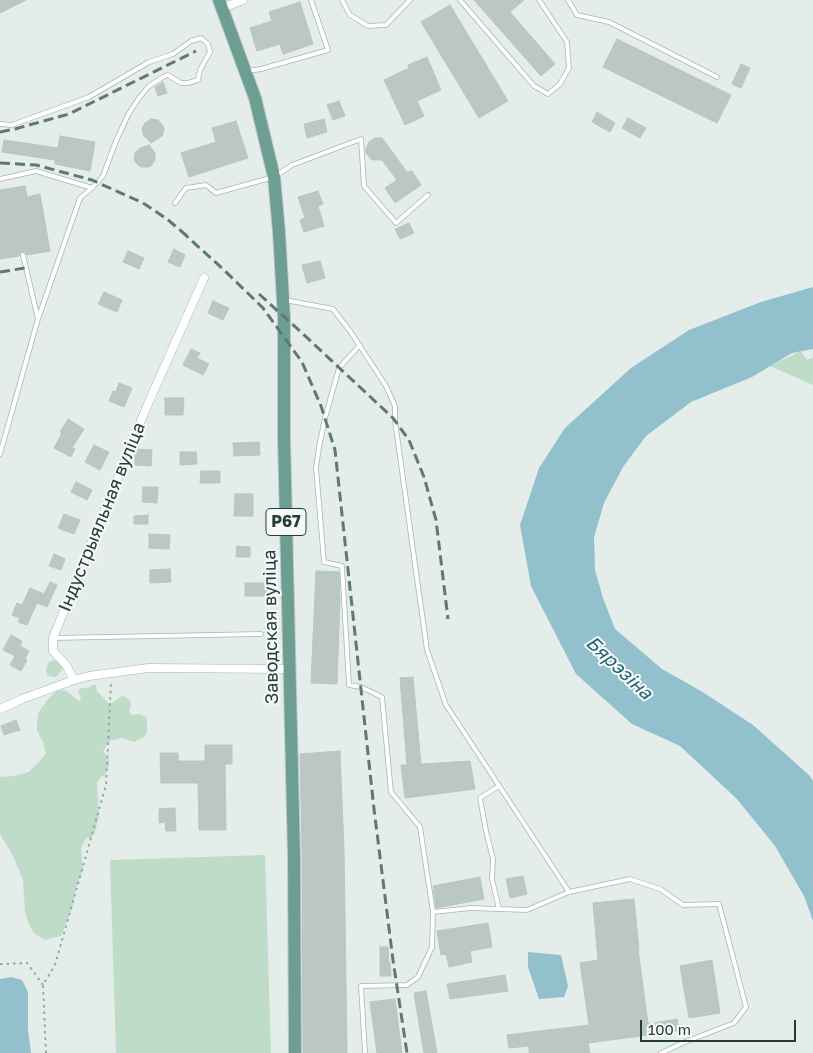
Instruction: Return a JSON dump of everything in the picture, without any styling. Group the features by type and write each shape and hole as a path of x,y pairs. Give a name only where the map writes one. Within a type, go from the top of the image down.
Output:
{"main road":[{"name":"Заводская вуліца","path":"220,4 256,98 274,177 283,300 284,438 294,856 295,1053"}],"street":[{"path":"220,4 243,0"},
{"name":"Індустрыяльная вуліца","path":"53,638 147,406 204,278"},
{"path":"53,638 53,652 66,665 74,680"},
{"path":"0,709 22,699 89,676 148,668 289,669"}],"lane":[{"path":"246,72 261,70 328,50 312,0"},
{"path":"342,0 350,15 368,26 386,25 410,0"},
{"path":"460,0 534,86 548,94 560,84 569,68 567,42 539,0"},
{"path":"568,0 577,15 609,22 717,77"},
{"path":"0,124 12,125 89,97 148,62 173,54 192,41 201,38 208,44 210,52 200,70 198,80 181,84 168,75 150,86 139,98 128,116 103,176 80,198 38,319 0,454"},
{"path":"175,203 186,188 206,186 216,193 274,177 292,165 362,138 364,186 396,223 428,196"},
{"path":"0,179 36,171 92,188"},
{"path":"23,255 38,319"},
{"path":"283,300 333,309 386,386 395,406 395,421 427,650 446,705 569,892"},
{"path":"360,346 339,368 319,447 316,468 324,562 342,566 349,685 361,687 382,697 391,792 420,827 432,912 432,947 418,977 407,985 361,986 365,1053"},
{"path":"53,638 261,634"},
{"path":"499,786 480,798 493,859 492,879 499,909"},
{"path":"432,912 471,908 527,910 569,892 630,879 660,888 683,905 719,904 746,1007 734,1023 661,1053"}],"path":[{"path":"46,1053 44,985 54,966 106,785 111,673"},
{"path":"0,964 27,964 44,985"}],"green space":[{"path":"801,351 807,360 813,357 813,385 770,366"},
{"path":"53,660 59,662 63,669 56,677 47,675 46,670 48,663"},
{"path":"96,685 97,692 108,703 112,703 122,696 130,700 129,712 132,715 140,714 146,717 147,732 144,737 134,742 121,738 110,741 103,751 109,760 109,765 105,775 97,783 99,815 95,832 91,838 86,838 81,848 83,869 72,909 61,936 45,940 35,934 29,925 25,912 23,879 11,852 1,836 0,777 29,772 46,754 37,730 37,722 38,713 48,699 57,691 64,690 79,701 81,698 78,691 81,688 88,688"},
{"path":"265,855 271,1053 116,1053 110,860"}],"water":[{"name":"Бярэзіна","path":"813,287 813,349 792,353 752,377 691,402 646,436 623,467 604,503 594,537 595,570 615,629 662,669 701,691 753,725 810,776 813,781 813,921 804,896 775,846 737,799 680,746 632,724 576,674 531,586 520,525 539,468 565,428 631,368 689,330 761,302"},
{"path":"528,952 561,955 568,986 564,997 539,999 528,967"},
{"path":"11,977 22,980 28,992 28,1030 31,1053 0,1053 0,979"}],"building":[{"path":"0,0 26,0 0,13"},
{"path":"474,0 524,0 510,12 555,64 541,76"},
{"path":"300,2 313,44 283,54 280,44 257,51 250,28 272,21 269,12"},
{"path":"450,5 508,101 479,118 421,22"},
{"path":"617,39 731,95 717,123 603,67"},
{"path":"427,57 441,90 417,101 424,116 405,125 384,80 409,68 408,65"},
{"path":"741,64 750,68 741,88 732,84"},
{"path":"163,82 167,93 158,96 155,87"},
{"path":"339,101 345,116 333,120 327,105"},
{"path":"597,112 615,123 610,132 592,122"},
{"path":"628,118 646,128 640,138 622,128"},
{"path":"151,119 158,120 164,129 162,136 151,143 144,136 142,129 145,123"},
{"path":"324,119 327,132 307,138 304,124"},
{"path":"236,121 248,158 189,177 181,153 216,142 212,128"},
{"path":"60,136 95,142 90,171 55,164 55,160 2,152 4,140 58,148"},
{"path":"375,138 382,138 407,172 412,171 421,185 395,203 385,188 397,180 382,160 371,159 366,153 369,142"},
{"path":"149,145 155,153 155,160 151,166 141,167 134,160 135,153 140,148"},
{"path":"25,186 27,197 40,194 50,251 27,255 23,251 19,256 0,259 0,190"},
{"path":"318,191 323,204 318,206 324,226 304,232 300,220 305,218 298,197"},
{"path":"409,223 414,233 400,239 395,229"},
{"path":"174,249 185,255 180,267 168,262"},
{"path":"128,251 144,258 139,269 123,262"},
{"path":"320,261 325,278 307,283 302,265"},
{"path":"104,292 122,300 117,312 98,304"},
{"path":"213,301 229,308 223,320 208,313"},
{"path":"191,349 200,353 197,358 209,364 203,375 183,365"},
{"path":"119,383 132,388 124,407 109,401 113,391 116,392"},
{"path":"165,398 184,398 183,415 165,415"},
{"path":"68,419 84,429 72,448 75,449 71,457 54,448 62,433 60,432"},
{"path":"259,442 260,455 234,456 233,443"},
{"path":"94,445 109,452 100,470 85,462"},
{"path":"135,449 152,450 151,466 135,465"},
{"path":"180,452 196,452 197,464 180,465"},
{"path":"201,471 220,471 220,483 200,483"},
{"path":"76,482 92,490 87,500 71,492"},
{"path":"143,487 158,487 157,503 142,502"},
{"path":"235,494 253,494 253,516 234,516"},
{"path":"64,514 80,520 74,534 58,528"},
{"path":"148,515 148,524 134,524 134,516"},
{"path":"149,534 170,535 169,549 149,548"},
{"path":"237,546 250,547 250,557 236,557"},
{"path":"54,554 65,559 61,570 49,566"},
{"path":"170,569 171,582 150,583 150,570"},
{"path":"316,571 339,572 337,684 311,683"},
{"path":"50,582 57,585 47,607 37,603 27,625 18,622 20,618 12,615 17,603 22,605 30,588 44,594"},
{"path":"245,583 266,583 266,596 245,596"},
{"path":"11,635 22,641 20,646 29,651 21,671 10,665 15,656 3,650"},
{"path":"413,677 421,764 470,761 475,789 405,798 401,765 407,765 400,678"},
{"path":"16,720 20,730 4,735 1,726"},
{"path":"205,745 232,745 232,764 225,764 226,830 199,830 198,783 161,783 160,753 178,753 178,761 205,761"},
{"path":"340,751 344,849 347,1053 303,1053 300,754"},
{"path":"175,808 176,831 166,831 165,822 159,823 159,809"},
{"path":"523,876 527,894 510,898 506,879"},
{"path":"480,877 484,899 436,908 433,886"},
{"path":"634,899 638,949 648,1024 677,1019 679,1031 588,1043 590,1053 529,1053 529,1046 509,1048 507,1035 589,1025 580,963 598,960 593,903"},
{"path":"488,923 492,947 470,951 472,962 449,967 446,954 441,955 437,931"},
{"path":"380,947 388,947 391,976 380,976"},
{"path":"712,960 720,1013 689,1018 680,966"},
{"path":"505,975 508,991 450,999 447,984"},
{"path":"426,991 437,1053 424,1053 414,993"},
{"path":"395,999 402,1053 377,1053 370,1002"}],"railway":[{"path":"0,132 69,114 196,51"},
{"path":"0,163 36,165 92,180 143,203 167,219 187,236"},
{"path":"181,231 263,308 302,362 321,406 335,450 374,809 407,1053"},
{"path":"0,272 25,268"},
{"path":"259,294 393,418 409,440 424,477 436,520 448,619"}]}
